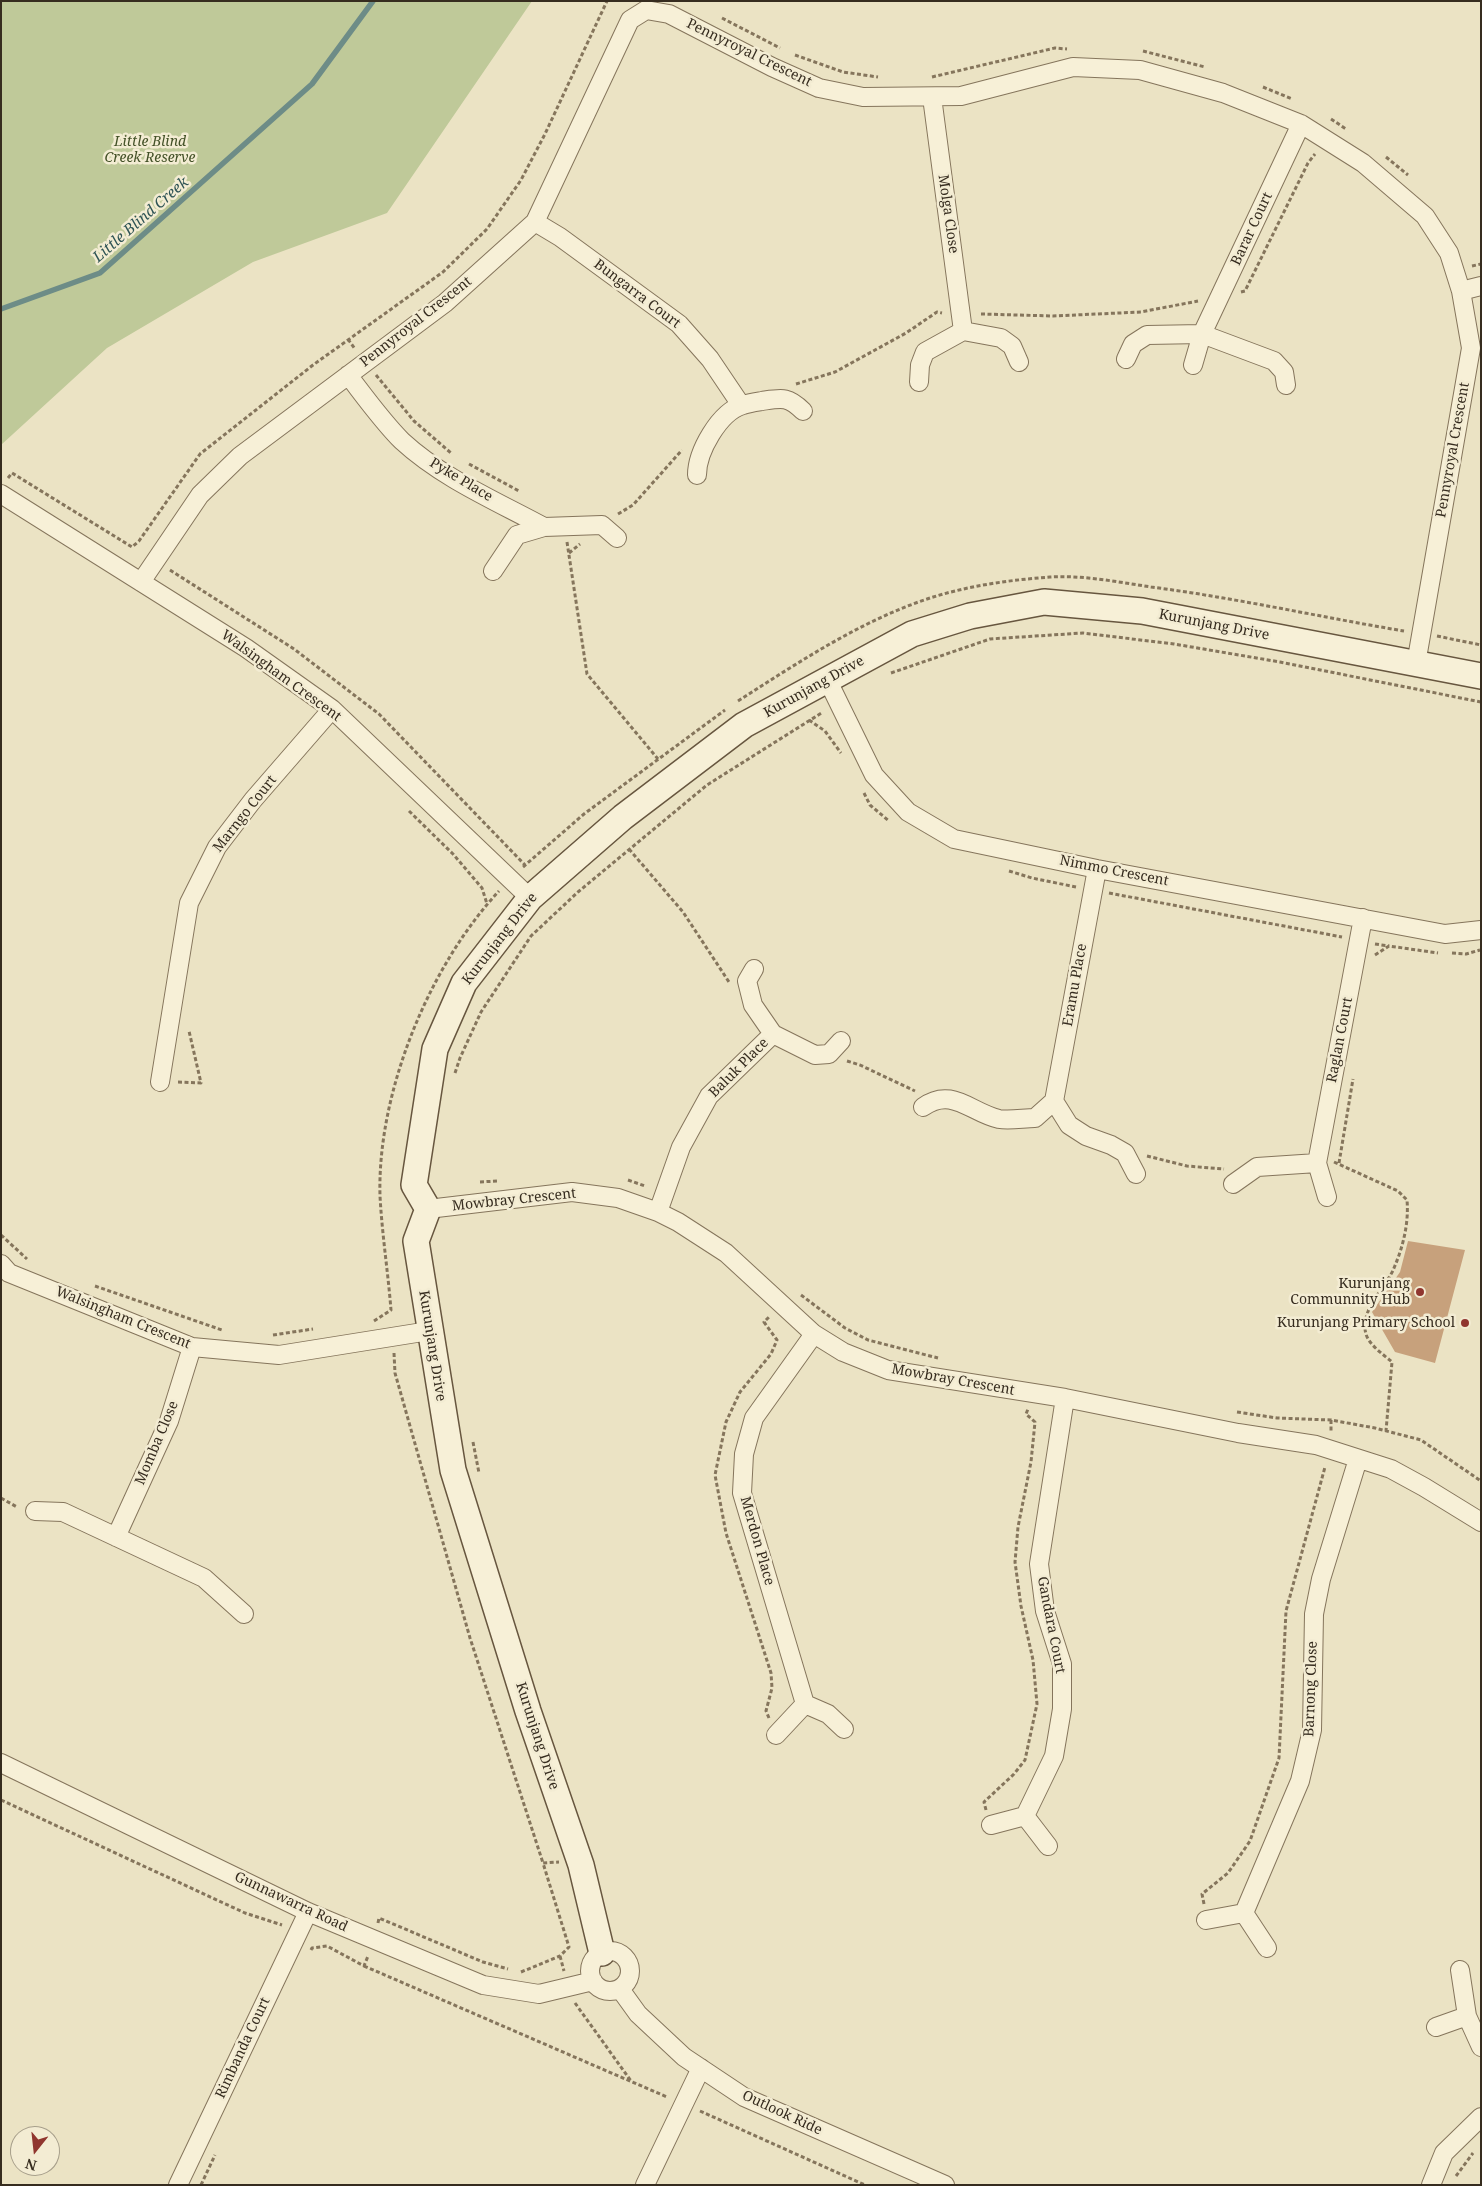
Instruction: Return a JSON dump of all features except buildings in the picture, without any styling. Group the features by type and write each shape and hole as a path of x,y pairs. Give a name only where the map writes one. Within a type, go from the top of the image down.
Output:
{"street":[{"name":"Pennyroyal Crescent","path":"140,582 200,495 240,456 445,303 535,222 630,20 646,10 669,14 772,67 819,88 863,97 961,96 1073,67 1140,70 1223,93 1302,124 1363,163 1425,216 1472,288 1471,348 1416,664"},
{"name":"Molga Close","path":"932,97 963,331"},
{"name":"Barar Court","path":"1193,365 1202,334 1302,124"},
{"name":"Bungarra Court","path":"535,222 560,237 678,324 710,359 741,405"},
{"path":"919,382 920,365 925,352 963,331 1001,338 1012,346 1019,362"},
{"path":"1126,359 1133,344 1147,335 1202,334 1274,361 1284,372 1286,384"},
{"name":"Pyke Place","path":"348,375 402,441 438,470 544,526"},
{"path":"697,475 697,465 702,451 717,424 741,405 782,398 794,402 803,411"},
{"name":"Walsingham Crescent","path":"3,489 140,582 246,648 332,709 530,898"},
{"name":"Pyke Place","path":"493,571 517,535 544,526 602,525 617,538"},
{"name":"Kurunjang Drive","path":"602,1953 579,1860 528,1711 453,1470 429,1331 416,1241 428,1209 414,1185 435,1049 464,983 530,898 623,818 744,725 912,634 970,616 1044,602 1142,611 1481,676"},
{"name":"Nimmo Crescent","path":"827,679 874,775 908,812 954,839 1097,869 1445,934 1481,930"},
{"name":"Marngo Court","path":"160,1082 189,903 217,847 253,800 332,709"},
{"name":"Eramu Place","path":"1054,1102 1097,869"},
{"name":"Raglan Court","path":"1327,1197 1317,1160 1363,918"},
{"name":"Baluk Place","path":"754,969 747,981 753,1005 773,1034 815,1055 835,1048"},
{"name":"Baluk Place","path":"658,1212 681,1147 709,1096 773,1034"},
{"path":"928,1104 950,1098 1000,1119 1035,1118 1054,1102 1069,1125 1086,1136 1125,1153 1136,1174"},
{"path":"1233,1184 1257,1167 1317,1160"},
{"name":"Mowbray Crescent","path":"428,1209 572,1192 618,1198 658,1212 678,1222 726,1253 814,1334 843,1352 888,1370 1065,1398 1238,1433 1316,1445 1391,1469 1481,1522"},
{"name":"Walsingham Crescent","path":"4,1273 192,1347 279,1356 429,1331"},
{"name":"Merdon Place","path":"805,1704 742,1493 744,1454 754,1418 814,1334"},
{"name":"Momba Close","path":"116,1537 169,1421 192,1347"},
{"name":"Gandara Court","path":"1025,1816 1054,1756 1062,1709 1062,1664 1045,1611 1039,1564 1065,1398"},
{"name":"Barnong Close","path":"1244,1913 1300,1781 1312,1730 1314,1614 1321,1579 1358,1459"},
{"path":"35,1511 63,1512 204,1578 244,1614"},
{"path":"776,1735 805,1704 828,1714 844,1729"},
{"name":"Gunnawarra Road","path":"1,1763 308,1912 484,1985 539,1994 592,1981"},
{"path":"991,1825 1025,1816 1048,1846"},
{"name":"Rimbanda Court","path":"178,2185 308,1912"},
{"path":"1206,1920 1244,1913 1266,1948"},
{"path":"616,1952 627,1960 630,1972 625,1985 620,1989 608,1991 592,1981 590,1974 592,1961 602,1953 616,1952"},
{"path":"1460,1970 1467,2016 1481,2047"},
{"name":"Outlook Ride","path":"620,1989 638,2014 684,2057 744,2097 945,2185"},
{"path":"1436,2027 1467,2016"},
{"path":"645,2185 701,2068"},
{"path":"1430,2185 1444,2153 1481,2118"}],"path":[{"path":"3,489 12,473 132,547 139,541 200,454 313,365 443,272 487,229 521,180 545,134 607,1"},
{"path":"720,17 781,49"},
{"path":"928,78 1055,48 1074,49"},
{"path":"1141,51 1150,51 1211,69"},
{"path":"790,54 843,72 884,77"},
{"path":"1255,84 1298,102"},
{"path":"1330,119 1353,134"},
{"path":"1384,155 1400,166 1412,179"},
{"path":"1467,258 1470,266 1472,288"},
{"path":"1470,266 1481,264"},
{"path":"364,1966 380,1918 483,1962 521,1972 560,1956 569,1947 470,1638 396,1373 380,1196 384,1134 396,1077 418,1018 453,953 487,904 511,879 584,814 693,732 810,655 880,618 928,599 976,586 1051,577 1094,579 1190,592 1481,646"},
{"path":"888,673 990,639 1083,633 1174,644 1261,659 1481,702"},
{"path":"455,1076 460,1058 481,1012 531,936 578,892 707,785 838,702"},
{"path":"404,806 453,854 482,888 487,904"},
{"path":"629,849 683,912 731,986 753,1005"},
{"path":"1374,963 1376,954 1389,946 1426,953 1442,953"},
{"path":"1450,953 1466,954 1481,950"},
{"path":"160,1082 201,1082 188,1033 190,1024"},
{"path":"835,1048 860,1065 928,1104"},
{"path":"1339,1163 1354,1077"},
{"path":"1117,1148 1187,1166 1252,1171"},
{"path":"1317,1160 1339,1163 1398,1192 1407,1200 1408,1214 1394,1270 1377,1296 1366,1320 1366,1335 1376,1348 1392,1362 1386,1431"},
{"path":"478,1183 505,1180"},
{"path":"623,1180 632,1181 664,1194"},
{"path":"1,1234 31,1263"},
{"path":"90,1284 230,1332"},
{"path":"800,1294 845,1328 868,1340 946,1359"},
{"path":"365,1322 374,1321 391,1310"},
{"path":"270,1335 317,1328"},
{"path":"991,1825 984,1802 1014,1774 1025,1760 1037,1704 1033,1660 1021,1606 1015,1562 1018,1527 1035,1422 1026,1414 1032,1393"},
{"path":"1233,1412 1278,1418 1331,1420 1421,1440 1481,1481"},
{"path":"1206,1920 1202,1894 1228,1873 1250,1841 1279,1758 1286,1611 1322,1476 1331,1450 1331,1420"},
{"path":"471,1434 480,1482"},
{"path":"1,1800 244,1913 279,1924 298,1933 308,1939 312,1948 309,1955"},
{"path":"543,1864 579,1860"},
{"path":"312,1948 327,1946 364,1966 632,2081 865,2185"},
{"path":"560,1956 576,2006 632,2081"},
{"path":"1455,2178 1476,2149"},
{"path":"201,2185 217,2150"}],"green space":[{"name":"Little Blind Creek Reserve","path":"1,1 532,1 387,213 253,262 107,348 1,445"}],"waterway":[{"name":"Little Blind Creek","path":"1,309 100,273 312,84 373,1"}],"place":[{"name":"Kurunjang Communnity Hub","path":"1420,1292"},
{"name":"Kurunjang Primary School","path":"1465,1323"}]}
